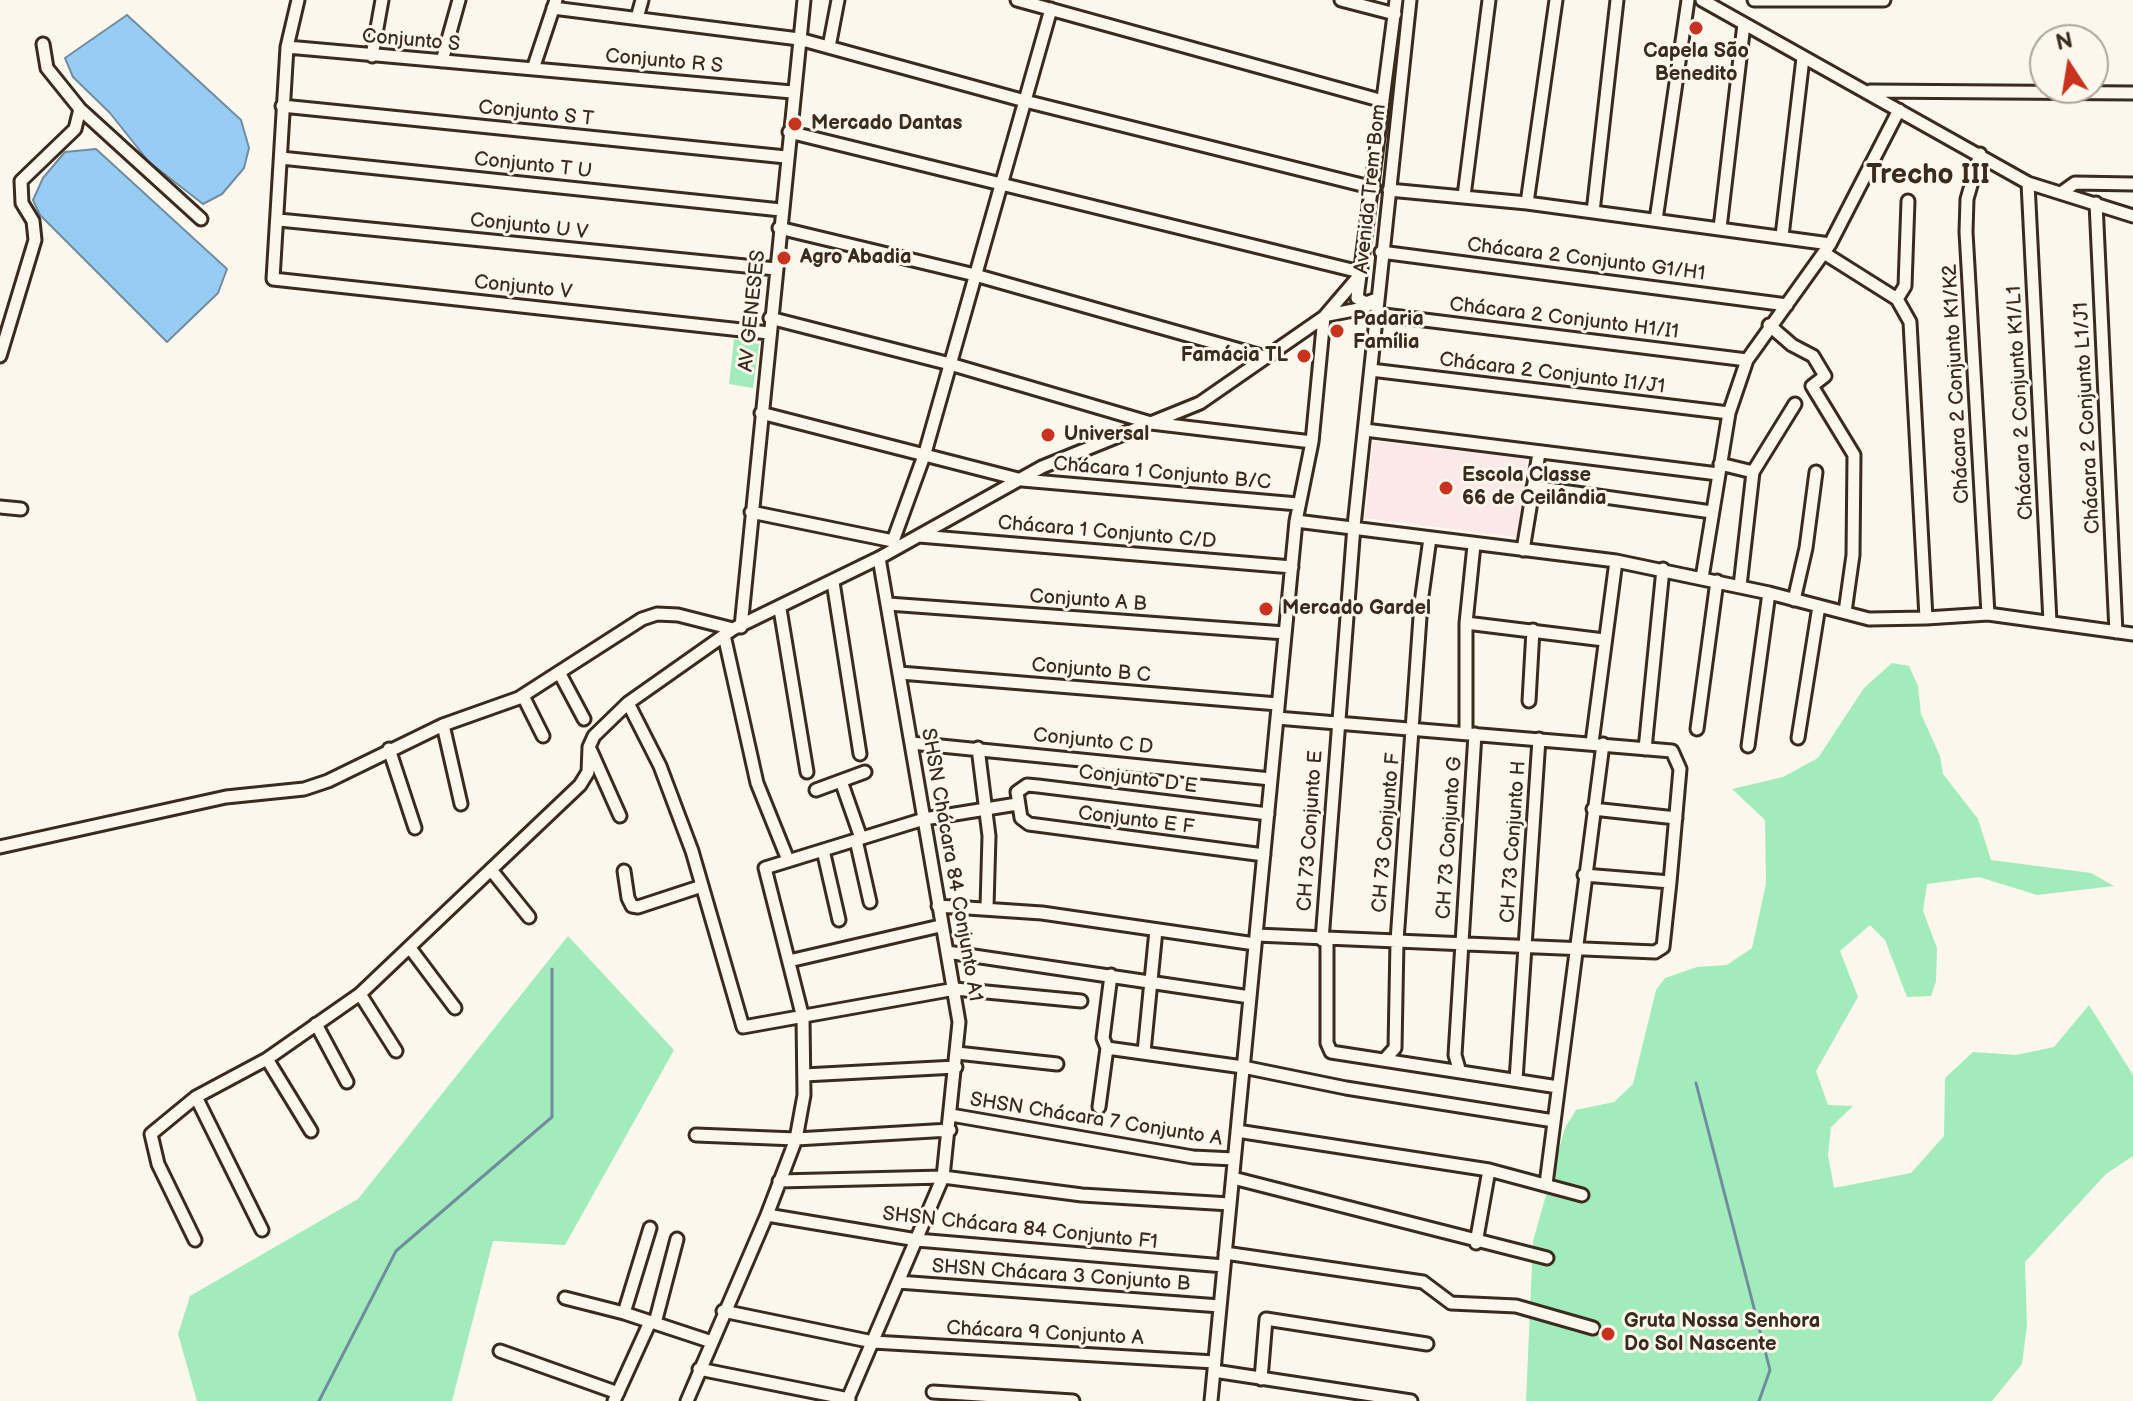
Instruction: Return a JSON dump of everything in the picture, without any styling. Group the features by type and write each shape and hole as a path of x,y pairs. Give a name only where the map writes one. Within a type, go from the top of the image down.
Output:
{"street":[{"path":"279,220 282,106 287,47 297,0"},
{"path":"372,56 382,0"},
{"path":"442,61 459,0"},
{"path":"637,18 642,0"},
{"name":"AV GENESES","path":"788,860 757,783 733,630 751,512 792,92 804,0"},
{"path":"829,47 838,0"},
{"path":"1017,0 1383,101"},
{"path":"1341,0 1395,14"},
{"name":"Avenida Trem Bom","path":"1396,0 1374,188 1357,298 1375,305 1410,0"},
{"path":"1464,196 1489,0"},
{"path":"1527,203 1556,0"},
{"path":"1593,212 1617,0"},
{"path":"1656,220 1688,0"},
{"path":"1754,0 1884,0"},
{"path":"1711,2 1803,58 1869,91 2028,183 2133,216"},
{"path":"533,69 555,4 799,39 1025,101 1374,188"},
{"path":"896,544 925,453 1051,9"},
{"path":"1720,228 1744,24"},
{"path":"43,44 47,68 80,109 201,219"},
{"name":"Conjunto S","path":"287,47 533,69"},
{"path":"1782,236 1803,58"},
{"name":"Conjunto R S","path":"533,69 792,92"},
{"path":"1869,91 2133,93"},
{"name":"Conjunto S T","path":"282,106 786,157"},
{"path":"0,356 35,240 33,221 22,203 21,181 75,129 80,109"},
{"path":"1702,578 1729,413 1747,360 1769,325 1827,249 1899,110"},
{"path":"195,1240 158,1164 151,1134 196,1097 267,1059 360,994 580,785 588,772 589,747 594,736 628,703 733,630 879,558 896,544 919,536 1064,457 1200,403 1324,317 1359,274 789,132"},
{"name":"Chácara 2 Conjunto K1/K2","path":"1980,154 1972,175 1966,232 1988,614"},
{"name":"Conjunto T U","path":"281,158 781,210"},
{"name":"Chácara 2 Conjunto K1/L1","path":"2028,183 2050,622"},
{"path":"2061,193 2075,183 2133,184"},
{"path":"1389,190 1527,203 1782,236 1827,249 1897,299 1910,322 1913,351 1926,618"},
{"path":"1897,299 1905,286 1908,201"},
{"name":"Chácara 2 Conjunto L1/J1","path":"2096,203 2116,632"},
{"name":"Conjunto U V","path":"279,220 776,269"},
{"name":"Conjunto V","path":"279,220 273,279 769,333"},
{"path":"779,228 975,275 1265,357"},
{"name":"Chácara 2 Conjunto G1/H1","path":"1381,252 1787,305"},
{"path":"1324,317 1375,305"},
{"name":"Chácara 2 Conjunto H1/I1","path":"1375,305 1747,360"},
{"name":"CH 73 Conjunto E","path":"1375,305 1336,725 1325,940 1329,1050 1338,1054 1386,1058"},
{"path":"1211,1401 1296,521 1312,442 1324,317"},
{"path":"770,318 950,364 1151,423 1312,442"},
{"path":"1769,325 1792,345 1813,356 1825,376 1812,386 1854,455 1853,555 1845,612"},
{"name":"Chácara 2 Conjunto I1/J1","path":"1371,370 1729,413"},
{"path":"1740,586 1753,472 1795,404"},
{"name":"Chácara 1 Conjunto B/C","path":"761,413 1022,480 1298,504"},
{"path":"1365,430 1539,453 1753,472"},
{"path":"1523,550 1539,453"},
{"path":"1794,600 1806,548 1816,472"},
{"path":"1533,487 1712,512"},
{"path":"0,507 21,509"},
{"path":"751,512 896,544"},
{"path":"1296,521 1354,526 1663,569 1869,619 1908,620 1988,614 2133,634"},
{"name":"Chácara 1 Conjunto C/D","path":"919,536 1292,567"},
{"name":"CH 73 Conjunto F","path":"1386,1058 1395,1048 1397,941 1421,603 1430,538"},
{"name":"CH 73 Conjunto G","path":"1459,1069 1455,1055 1470,733 1466,623 1474,545"},
{"name":"SHSN Chácara 84 Conjunto A1","path":"848,1400 943,1177 959,1022 955,989 940,926 879,558"},
{"path":"1546,1184 1593,809 1604,640 1616,561"},
{"path":"1645,749 1663,569"},
{"path":"1697,729 1717,581"},
{"path":"833,582 860,754"},
{"path":"1748,746 1769,593"},
{"name":"Conjunto A B","path":"888,604 1285,633"},
{"path":"1798,738 1819,606"},
{"path":"780,609 807,772"},
{"path":"0,847 226,797 312,787 443,725 523,696 642,619 657,614 678,615 733,630"},
{"path":"1466,623 1604,640"},
{"path":"1529,701 1533,630"},
{"name":"Conjunto B C","path":"900,673 1278,704"},
{"path":"560,674 584,719"},
{"path":"523,696 543,736"},
{"path":"628,703 670,790 741,1010 743,1027 955,989 1081,1001"},
{"path":"938,906 987,907 1256,940 1397,941 1655,952 1663,947 1680,769 1672,751 1277,718"},
{"path":"443,725 461,804"},
{"name":"CH 73 Conjunto H","path":"1516,1080 1539,739"},
{"name":"Conjunto C D","path":"911,743 1271,779"},
{"path":"589,747 620,816"},
{"path":"978,748 990,855 987,907"},
{"path":"389,749 415,828"},
{"path":"816,790 865,772"},
{"path":"841,781 858,839 870,902"},
{"name":"Conjunto D E","path":"1017,804 1017,792 1027,785 1268,814"},
{"path":"687,1401 723,1311 767,1215 796,1139 804,1075 803,1018 765,868 924,819 1017,804"},
{"name":"Conjunto E F","path":"1017,804 1021,818 1029,824 1264,855"},
{"path":"1593,809 1676,818"},
{"path":"823,850 839,920"},
{"path":"492,871 529,917"},
{"path":"624,871 632,906 638,907 702,886"},
{"path":"1584,875 1670,882"},
{"path":"789,961 940,926"},
{"path":"1144,1052 1156,930"},
{"path":"410,948 455,1008"},
{"path":"947,952 1250,997"},
{"path":"1099,1107 1107,1048 1103,1038 1111,975"},
{"path":"360,994 396,1051"},
{"path":"316,1024 347,1082"},
{"path":"1107,1048 1243,1067 1346,1088 1554,1121"},
{"path":"957,1053 1057,1064"},
{"path":"1386,1058 1558,1087"},
{"path":"267,1059 311,1131"},
{"path":"804,1075 956,1067"},
{"path":"196,1097 262,1230"},
{"name":"SHSN Chácara 7 Conjunto A","path":"951,1115 1193,1157 1234,1159"},
{"path":"696,1135 796,1139 950,1130"},
{"path":"1237,1131 1489,1170 1582,1195"},
{"path":"1476,1243 1489,1170"},
{"path":"779,1181 943,1177 1082,1195 1230,1204"},
{"path":"1233,1178 1332,1201 1476,1243 1547,1258"},
{"name":"SHSN Chácara 84 Conjunto F1","path":"767,1215 917,1240 1225,1260 1423,1282 1451,1303 1516,1306 1593,1328"},
{"path":"624,1313 650,1228"},
{"path":"500,1351 616,1397 652,1322 677,1239"},
{"name":"SHSN Chácara 3 Conjunto B","path":"898,1282 1220,1306"},
{"path":"565,1298 624,1313 712,1342"},
{"name":"Chácara 9 Conjunto A","path":"723,1311 873,1342 1214,1366 1261,1379 1411,1401"},
{"path":"1261,1379 1266,1319 1427,1344"},
{"path":"699,1369 848,1400"},
{"path":"933,1392 1073,1401"}],"shaded area":[{"name":"Escola Classe 66 de Ceilândia","path":"1373,441 1527,459 1518,537 1365,518"}],"green space":[{"path":"734,339 759,344 753,388 729,384"},
{"path":"1892,663 1909,666 1918,686 1921,714 1940,756 1943,774 1978,819 1991,860 2091,873 2114,886 2037,895 1979,877 1927,884 1923,911 1937,948 1936,981 1931,996 1907,997 1885,940 1870,925 1840,951 1858,997 1816,1071 1828,1105 1853,1106 1831,1127 1828,1155 1834,1188 1911,1173 1944,1136 1945,1078 1973,1052 2016,1055 2054,1047 2089,1005 2133,1075 2133,1156 2106,1174 2025,1262 2027,1326 2022,1364 1992,1401 1526,1401 1533,1241 1565,1128 1576,1110 1614,1102 1633,1084 1656,990 1665,978 1697,967 1727,965 1752,948 1766,884 1765,820 1732,789 1783,777 1818,758 1864,688"},
{"path":"568,936 674,1050 565,1245 493,1241 452,1401 197,1401 178,1334 190,1296 358,1199"}],"water":[{"path":"127,15 241,120 249,148 244,168 222,194 203,204 149,162 110,113 73,77 65,58"},
{"path":"96,149 227,269 218,293 167,342 40,215 33,200 43,178 65,152"}],"waterway":[{"path":"319,1401 396,1251 552,1117 552,969"},
{"path":"1696,1083 1770,1370 1759,1401"}],"place":[{"name":"Capela São Benedito","path":"1696,28"},
{"name":"Mercado Dantas","path":"795,124"},
{"name":"Agro Abadia","path":"784,258"},
{"name":"Padaria Família","path":"1337,331"},
{"name":"Famácia TL","path":"1304,356"},
{"name":"Universal","path":"1048,435"},
{"name":"Escola Classe 66 de Ceilândia","path":"1446,488"},
{"name":"Mercado Gardel","path":"1266,609"},
{"name":"Gruta Nossa Senhora Do Sol Nascente","path":"1608,1334"}],"district":[{"name":"Trecho III","path":"1928,176"}]}
